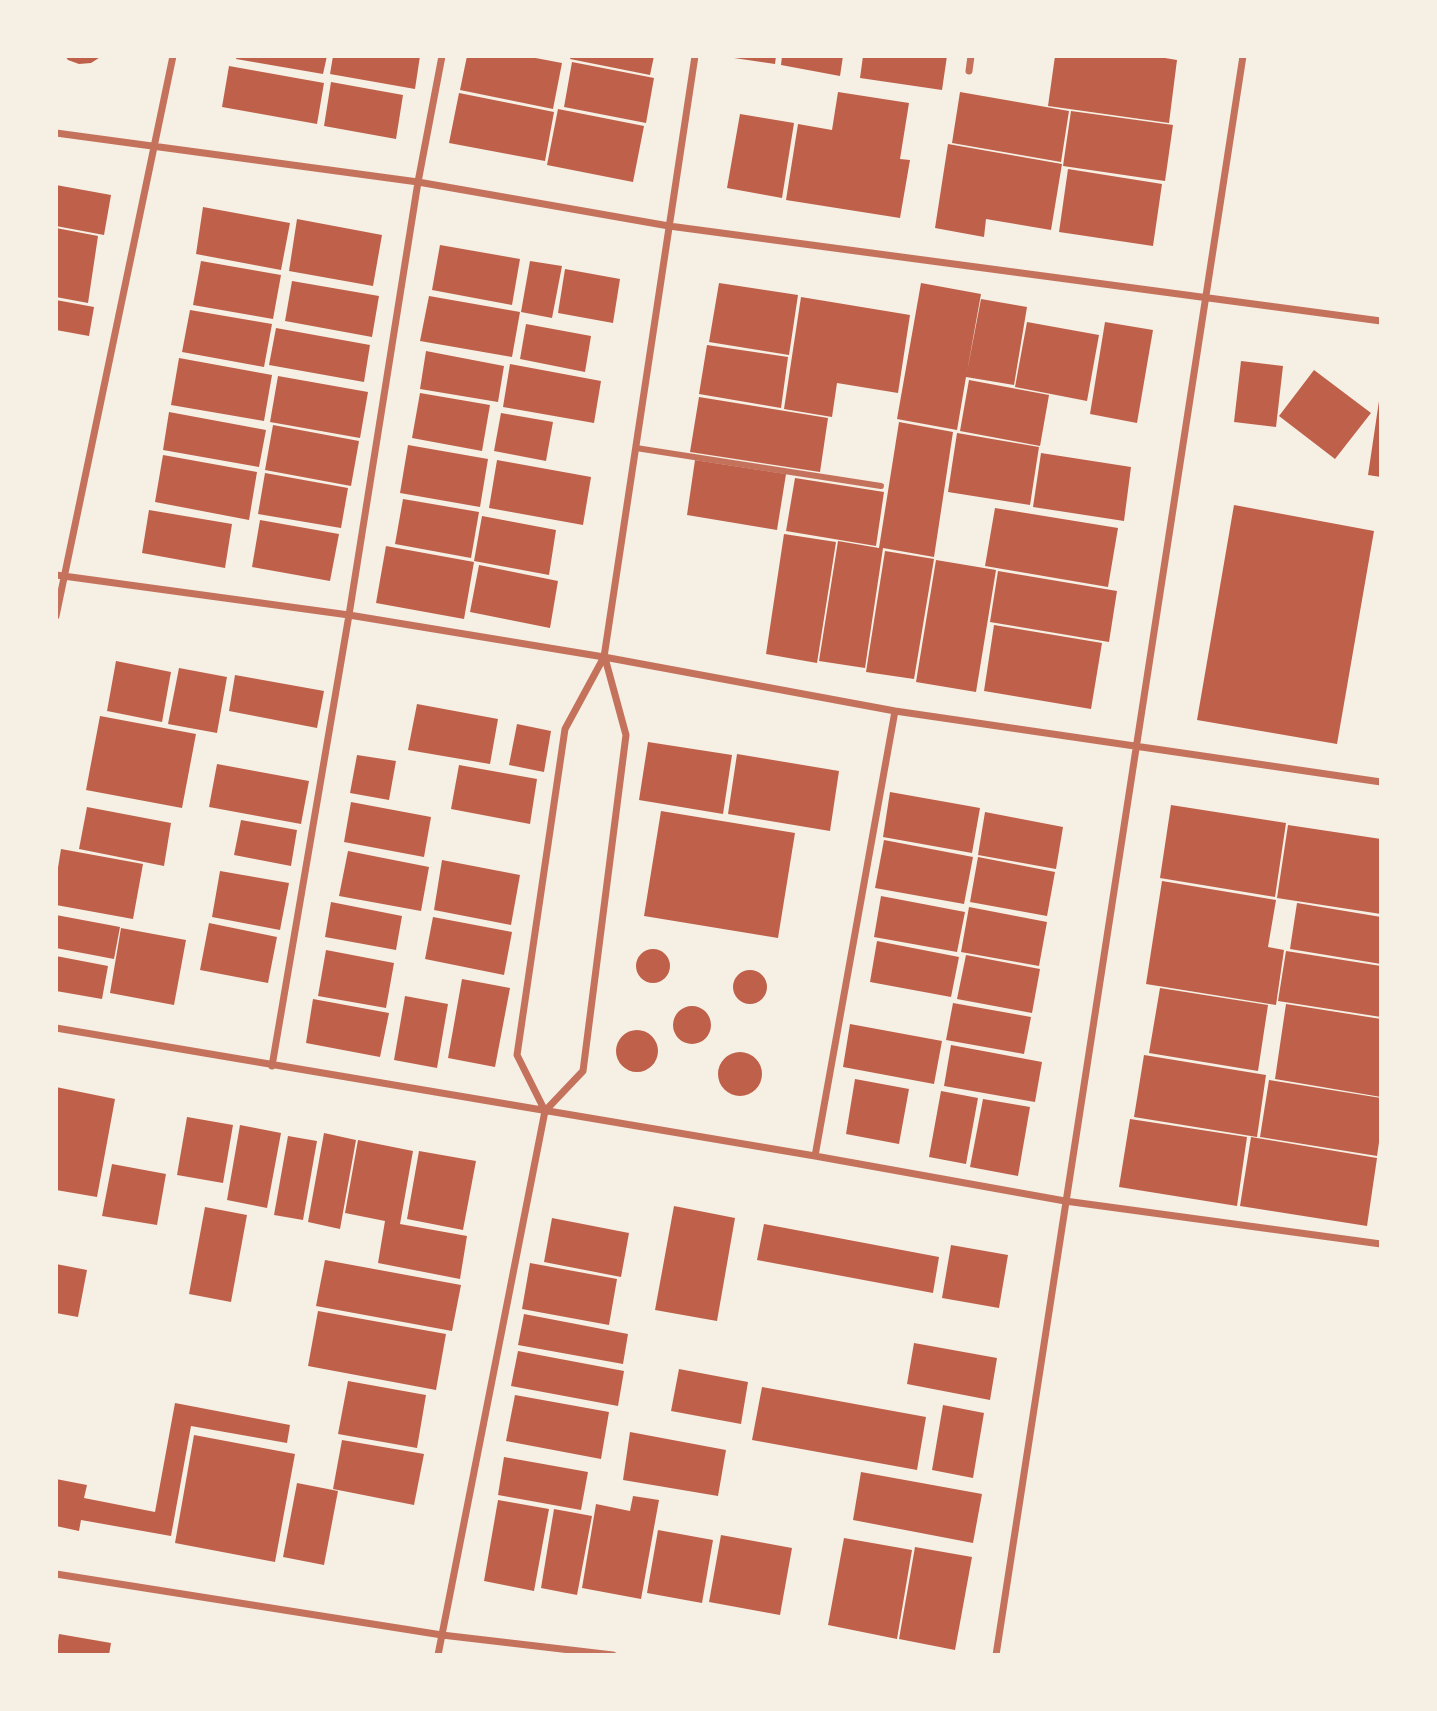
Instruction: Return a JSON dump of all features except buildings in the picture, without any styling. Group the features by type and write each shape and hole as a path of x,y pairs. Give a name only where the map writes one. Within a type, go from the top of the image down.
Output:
{"street":[{"path":"56,616 60,576 173,56"},
{"path":"272,1066 349,615 418,182 442,56"},
{"path":"545,1111 517,1055 565,729 604,657 695,56"},
{"path":"969,71 971,56"},
{"path":"996,1655 1242,56"},
{"path":"56,133 418,182 669,226 1381,321"},
{"path":"636,448 881,486"},
{"path":"60,576 349,615 604,657 895,711 1381,782"},
{"path":"439,1655 545,1111 583,1071 625,735 604,657"},
{"path":"815,1156 895,711"},
{"path":"56,1028 815,1156 1065,1201 1381,1244"},
{"path":"56,1574 442,1635 613,1655"}]}
